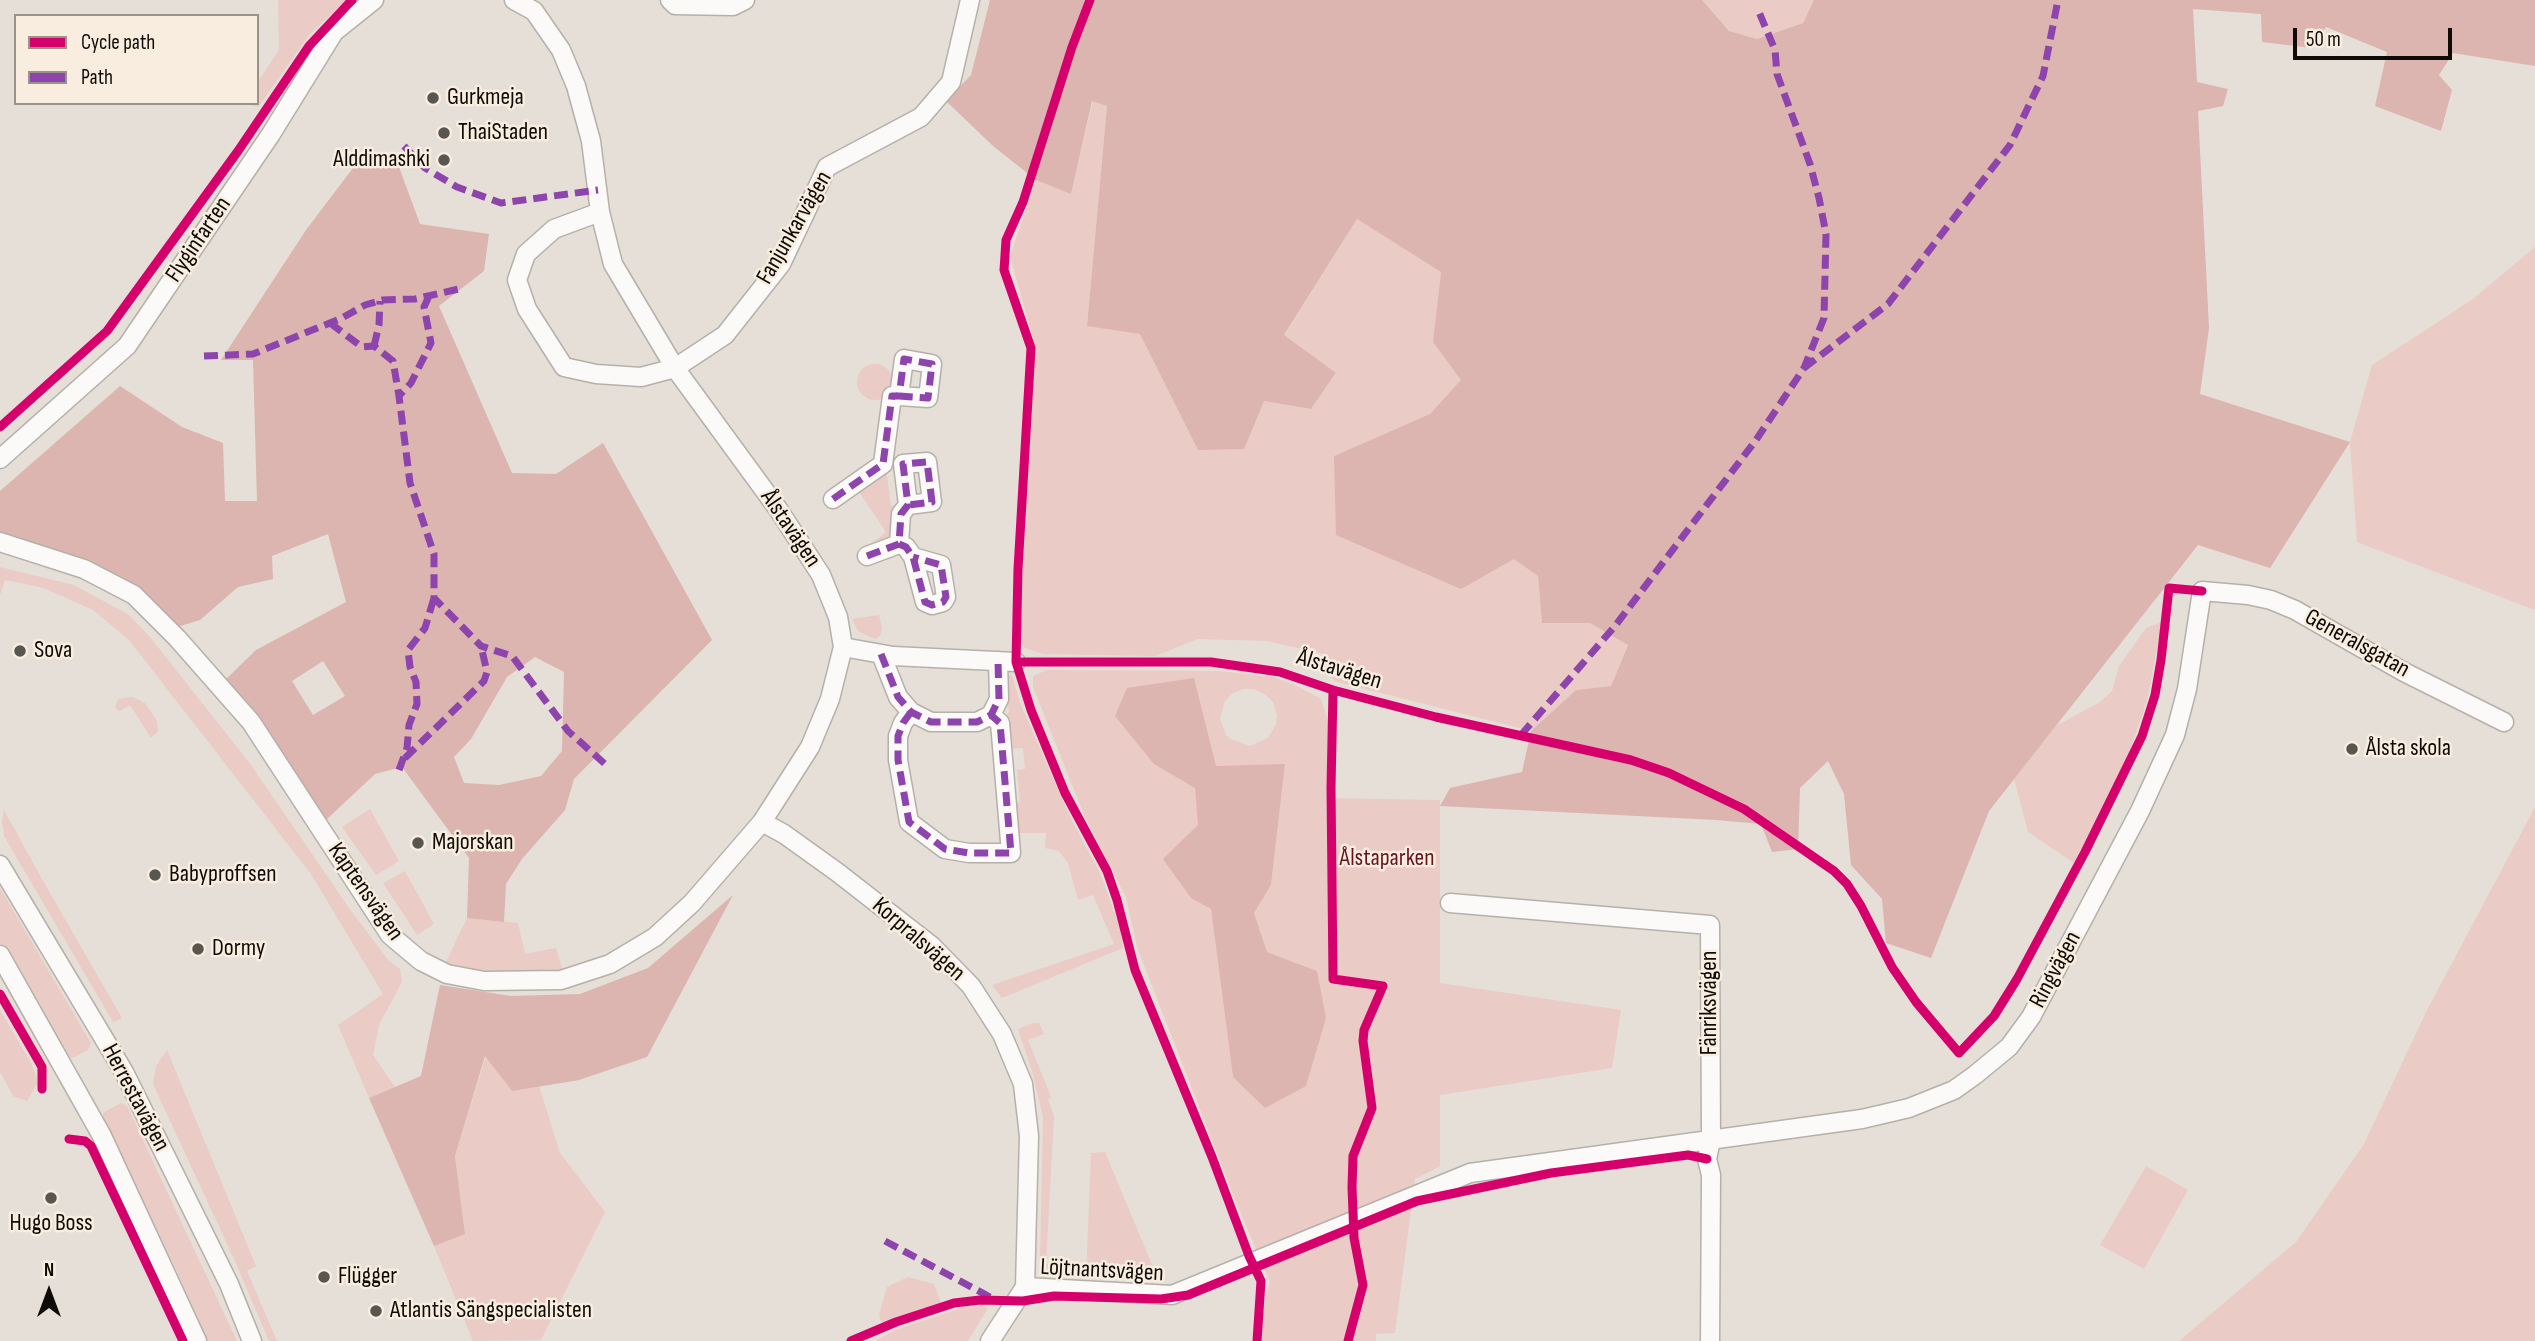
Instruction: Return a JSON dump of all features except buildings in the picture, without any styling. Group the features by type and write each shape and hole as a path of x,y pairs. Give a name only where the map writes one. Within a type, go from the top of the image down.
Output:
{"street":[{"name":"Flyginfarten","path":"0,459 127,346 271,134 334,32 374,0"},
{"name":"Ålstavägen","path":"514,0 534,11 561,50 576,86 591,141 600,212 613,264 675,368 778,509 821,575 838,617 843,647"},
{"path":"670,0 675,5 733,6 745,0"},
{"name":"Fanjunkarvägen","path":"600,212 554,229 526,254 517,280 527,309 564,367 596,374 641,377 675,368 725,335 781,264 827,167 921,117 951,82 970,0"},
{"path":"883,464 892,396 899,396"},
{"path":"834,499 883,464 904,464 908,505 901,514 899,544"},
{"name":"Kaptensvägen","path":"0,542 84,569 134,595 177,638 251,722 390,935 421,961 447,974 484,981 561,980 610,964 655,937 692,903 761,822 810,747 830,699 843,647"},
{"path":"867,556 899,544"},
{"path":"899,544 913,557"},
{"name":"Generalsgatan","path":"2202,591 2248,595 2271,600 2295,610 2404,672 2504,722"},
{"name":"Ringvägen","path":"1711,1140 1863,1119 1909,1108 1954,1090 2009,1047 2051,983 2161,770 2175,735 2186,689 2202,591"},
{"path":"843,647 881,654 1016,662"},
{"path":"881,654 898,696 911,712 931,722 977,722 991,715 999,699 998,661"},
{"path":"911,712 902,723 898,748 909,822 945,849 969,853 1011,853 1000,723 991,715"},
{"name":"Korpralsvägen","path":"761,822 785,834 932,946 971,986 1002,1034 1023,1084 1029,1136 1025,1286"},
{"name":"Herrestavägen","path":"0,865 124,1072 229,1284 251,1341"},
{"name":"Fänriksvägen","path":"1450,903 1710,925 1711,1140 1707,1159 1711,1175 1710,1341"},
{"name":"Herrestavägen","path":"0,955 102,1136 197,1341"},
{"name":"Löjtnantsvägen","path":"1025,1286 1172,1295 1470,1173 1711,1140"},
{"path":"990,1341 1025,1286"}],"green space":[{"path":"278,0 346,0 310,34 258,107 252,105 259,105 259,80 279,50"},
{"path":"1702,0 1814,0 1803,23 1757,39 1729,31"},
{"path":"1093,100 1107,106 1087,325 1140,334 1198,450 1264,401 1311,409 1336,374 1284,336 1357,219 1441,272 1433,342 1462,380 1430,414 1334,456 1460,589 1514,558 1538,576 1542,623 1590,623 1628,644 1611,686 1576,690 1531,731 1334,681 1325,668 1324,654 1267,641 1198,639 1155,656 1043,654 1025,648 1020,643 1033,338 1010,256 1036,180 1071,194"},
{"path":"2535,247 2535,610 2357,542 2350,442 2372,365 2473,299"},
{"path":"875,364 888,369 893,382 888,395 875,400 862,395 857,382 862,369"},
{"path":"886,469 891,506 901,505 897,540 873,548 871,544 886,532 855,486"},
{"path":"0,567 74,585 129,615 150,637 251,765 349,908 389,961 400,969 402,982 379,1025 373,1055 395,1087 369,1098 338,1025 383,994 311,874 129,640 93,610 44,588 5,580 0,595"},
{"path":"879,615 882,628 880,636 875,639 858,631 852,619"},
{"path":"2162,622 2147,701 2130,750 2074,863 2028,832 2014,779 2056,726 2100,702 2112,691 2119,666 2146,628"},
{"name":"Ålstaparken","path":"1047,670 1219,671 1273,677 1321,699 1328,721 1328,798 1440,800 1440,983 1621,1010 1612,1068 1440,1095 1440,1166 1415,1179 1395,1333 1376,1334 1376,1341 1260,1341 1265,1298 1270,1282 1137,947 1126,897 1085,817 1033,687 1033,676","holes":["1254,689 1266,695 1273,702 1277,716 1276,724 1268,738 1250,746 1226,735 1220,719 1225,701 1233,693","1285,765 1271,885 1254,913 1267,952 1317,971 1233,1077 1211,909 1191,898 1198,825 1195,788 1216,766"]},
{"path":"1012,675 1020,703 1071,819 1100,873 1120,928 1123,948 1002,998 992,985 1114,944 1093,895 1078,900 1068,863 1059,851 1045,848 1046,833 1017,833 1013,805 1020,802 1017,770 1025,769 1023,748 1007,749 1004,723 1009,711 1003,677"},
{"path":"132,697 145,703 157,721 158,731 151,738 130,705 119,711 115,707 118,699"},
{"path":"2535,807 2535,1341 2179,1341 2296,1242 2364,1144 2427,1010"},
{"path":"370,809 399,861 376,875 342,827"},
{"path":"4,810 122,1018 113,1022 4,836"},
{"path":"405,871 434,924 417,935 383,883"},
{"path":"0,888 91,1043 88,1050 73,1058 67,1056 0,943"},
{"path":"467,918 518,923 525,954 556,948 564,974 475,974 446,962"},
{"path":"0,1010 31,1063 38,1082 27,1101 13,1096 0,1072"},
{"path":"1039,1023 1044,1034 1028,1040 1051,1097 1048,1099 1054,1116 1046,1264 1067,1265 1067,1273 1050,1273 1040,1260 1043,1117 1018,1029"},
{"path":"167,1050 256,1266 247,1271 277,1341 269,1341 153,1084 156,1066"},
{"path":"486,1056 512,1091 539,1086 560,1153 605,1212 541,1340 473,1341 434,1246 465,1233 455,1156"},
{"path":"121,1103 127,1106 237,1341 208,1341 102,1118 104,1112"},
{"path":"1105,1152 1158,1279 1086,1277 1091,1153"},
{"path":"2146,1166 2188,1190 2144,1269 2100,1245"},
{"path":"908,1277 934,1284 942,1305 883,1327 879,1315 887,1287"},
{"path":"982,1305 988,1308 968,1341 875,1341 895,1330 967,1306"}],"shaded area":[{"path":"990,0 1702,0 1729,31 1757,39 1803,23 1814,0 2535,0 2535,66 2453,53 2439,75 2452,90 2441,131 2375,106 2387,52 2326,27 2312,48 2262,42 2261,14 2193,9 2197,82 2228,89 2223,106 2198,111 2209,328 2200,394 2350,442 2270,568 2198,545 1989,811 1931,958 1886,943 1882,899 1851,865 1844,794 1828,761 1800,788 1798,849 1772,852 1761,824 1440,806 1450,788 1522,772 1531,731 1576,690 1611,686 1628,645 1590,623 1542,623 1538,576 1514,559 1461,589 1336,535 1334,456 1430,414 1461,380 1433,342 1441,272 1357,219 1284,335 1336,373 1311,409 1264,401 1244,449 1198,450 1140,334 1087,326 1107,106 1092,101 1071,194 1036,180 993,146 946,101 971,75"},
{"path":"374,157 399,167 420,224 489,234 484,271 439,306 512,473 556,474 603,443 712,640 574,779 565,810 522,859 506,884 504,922 467,918 469,858 402,767 375,774 326,820 224,681 256,650 346,602 328,534 272,556 273,579 238,587 200,620 177,627 151,599 91,566 0,538 0,491 120,386 182,427 223,443 225,501 257,501 253,360 221,360 306,230 353,168","holes":["535,657 564,672 562,751 541,776 499,785 464,783 454,757 471,739 507,677","323,661 345,696 313,715 292,681"]},
{"path":"1194,678 1216,766 1285,764 1271,885 1254,913 1267,952 1317,971 1326,1018 1306,1086 1265,1108 1233,1077 1211,909 1191,898 1163,859 1198,825 1195,788 1154,764 1115,716 1127,688"},
{"path":"733,895 647,1057 579,1080 512,1091 485,1056 455,1156 465,1234 434,1246 369,1098 421,1076 440,985 511,996 580,994 648,968"}],"marked path":[{"path":"1804,368 1888,304 2010,145 2043,76 2058,0"},
{"path":"1521,735 1615,626 1756,440 1804,368 1824,318 1826,234 1819,198 1810,164 1777,74 1775,50 1759,12"},
{"path":"404,146 425,168 457,187 501,203 598,190"},
{"path":"204,356 253,354 342,318 365,305 382,300 415,299 463,288"},
{"path":"429,296 424,307 431,343 411,383 399,396 410,483 434,554 434,598 481,646 512,656 568,731 605,764"},
{"path":"374,346 379,325 380,301"},
{"path":"330,323 362,347 374,346 393,361 399,396"},
{"path":"833,499 883,464 892,396 899,396 904,359 932,364 928,398 899,396"},
{"path":"867,556 899,544 901,514 908,505 903,464 927,462 932,502 908,505"},
{"path":"899,544 906,547 913,557 925,602 932,605 943,602 946,597 941,565 913,557"},
{"path":"399,770 407,748 409,725 417,704 416,682 410,667 408,650 425,628 434,598"},
{"path":"405,758 484,681 487,672 481,646"},
{"path":"881,654 898,697 911,712 931,722 977,722 991,715 999,699 998,661"},
{"path":"911,712 898,736 898,760 909,822 945,849 969,853 1011,853 1000,723 991,715"},
{"path":"885,1241 990,1297"}],"cycle path":[{"path":"0,427 107,331 238,151 309,46 352,0"},
{"path":"1090,0 1072,47 1023,202 1006,240 1004,270 1031,348 1018,569 1016,662 1031,710 1065,793 1107,871 1135,970 1261,1281 1257,1341"},
{"path":"1016,662 1211,662 1280,672 1333,690 1436,717 1631,760 1669,773 1744,809 1834,871 1847,884 1861,906 1892,967 1916,1002 1959,1053 1994,1016 2017,979 2085,852 2142,736 2155,695 2169,588 2202,591"},
{"path":"1333,690 1333,979 1383,986 1364,1030 1363,1041 1372,1108 1353,1156 1352,1187 1354,1238 1363,1285 1348,1341"},
{"path":"0,994 42,1067 42,1089"},
{"path":"69,1139 85,1141 91,1146 183,1341"},
{"path":"851,1341 896,1322 954,1303 980,1300 1023,1301 1054,1296 1161,1299 1188,1295 1417,1201 1551,1173 1688,1155 1707,1159"}],"place":[{"name":"Gurkmeja","path":"433,98"},
{"name":"ThaiStaden","path":"444,133"},
{"name":"Alddimashki","path":"444,160"},
{"name":"Sova","path":"20,651"},
{"name":"Ålsta skola","path":"2352,749"},
{"name":"Majorskan","path":"418,843"},
{"name":"Babyproffsen","path":"155,875"},
{"name":"Dormy","path":"198,949"},
{"name":"Hugo Boss","path":"51,1198"},
{"name":"Flügger","path":"324,1277"},
{"name":"Atlantis Sängspecialisten","path":"376,1311"}]}
